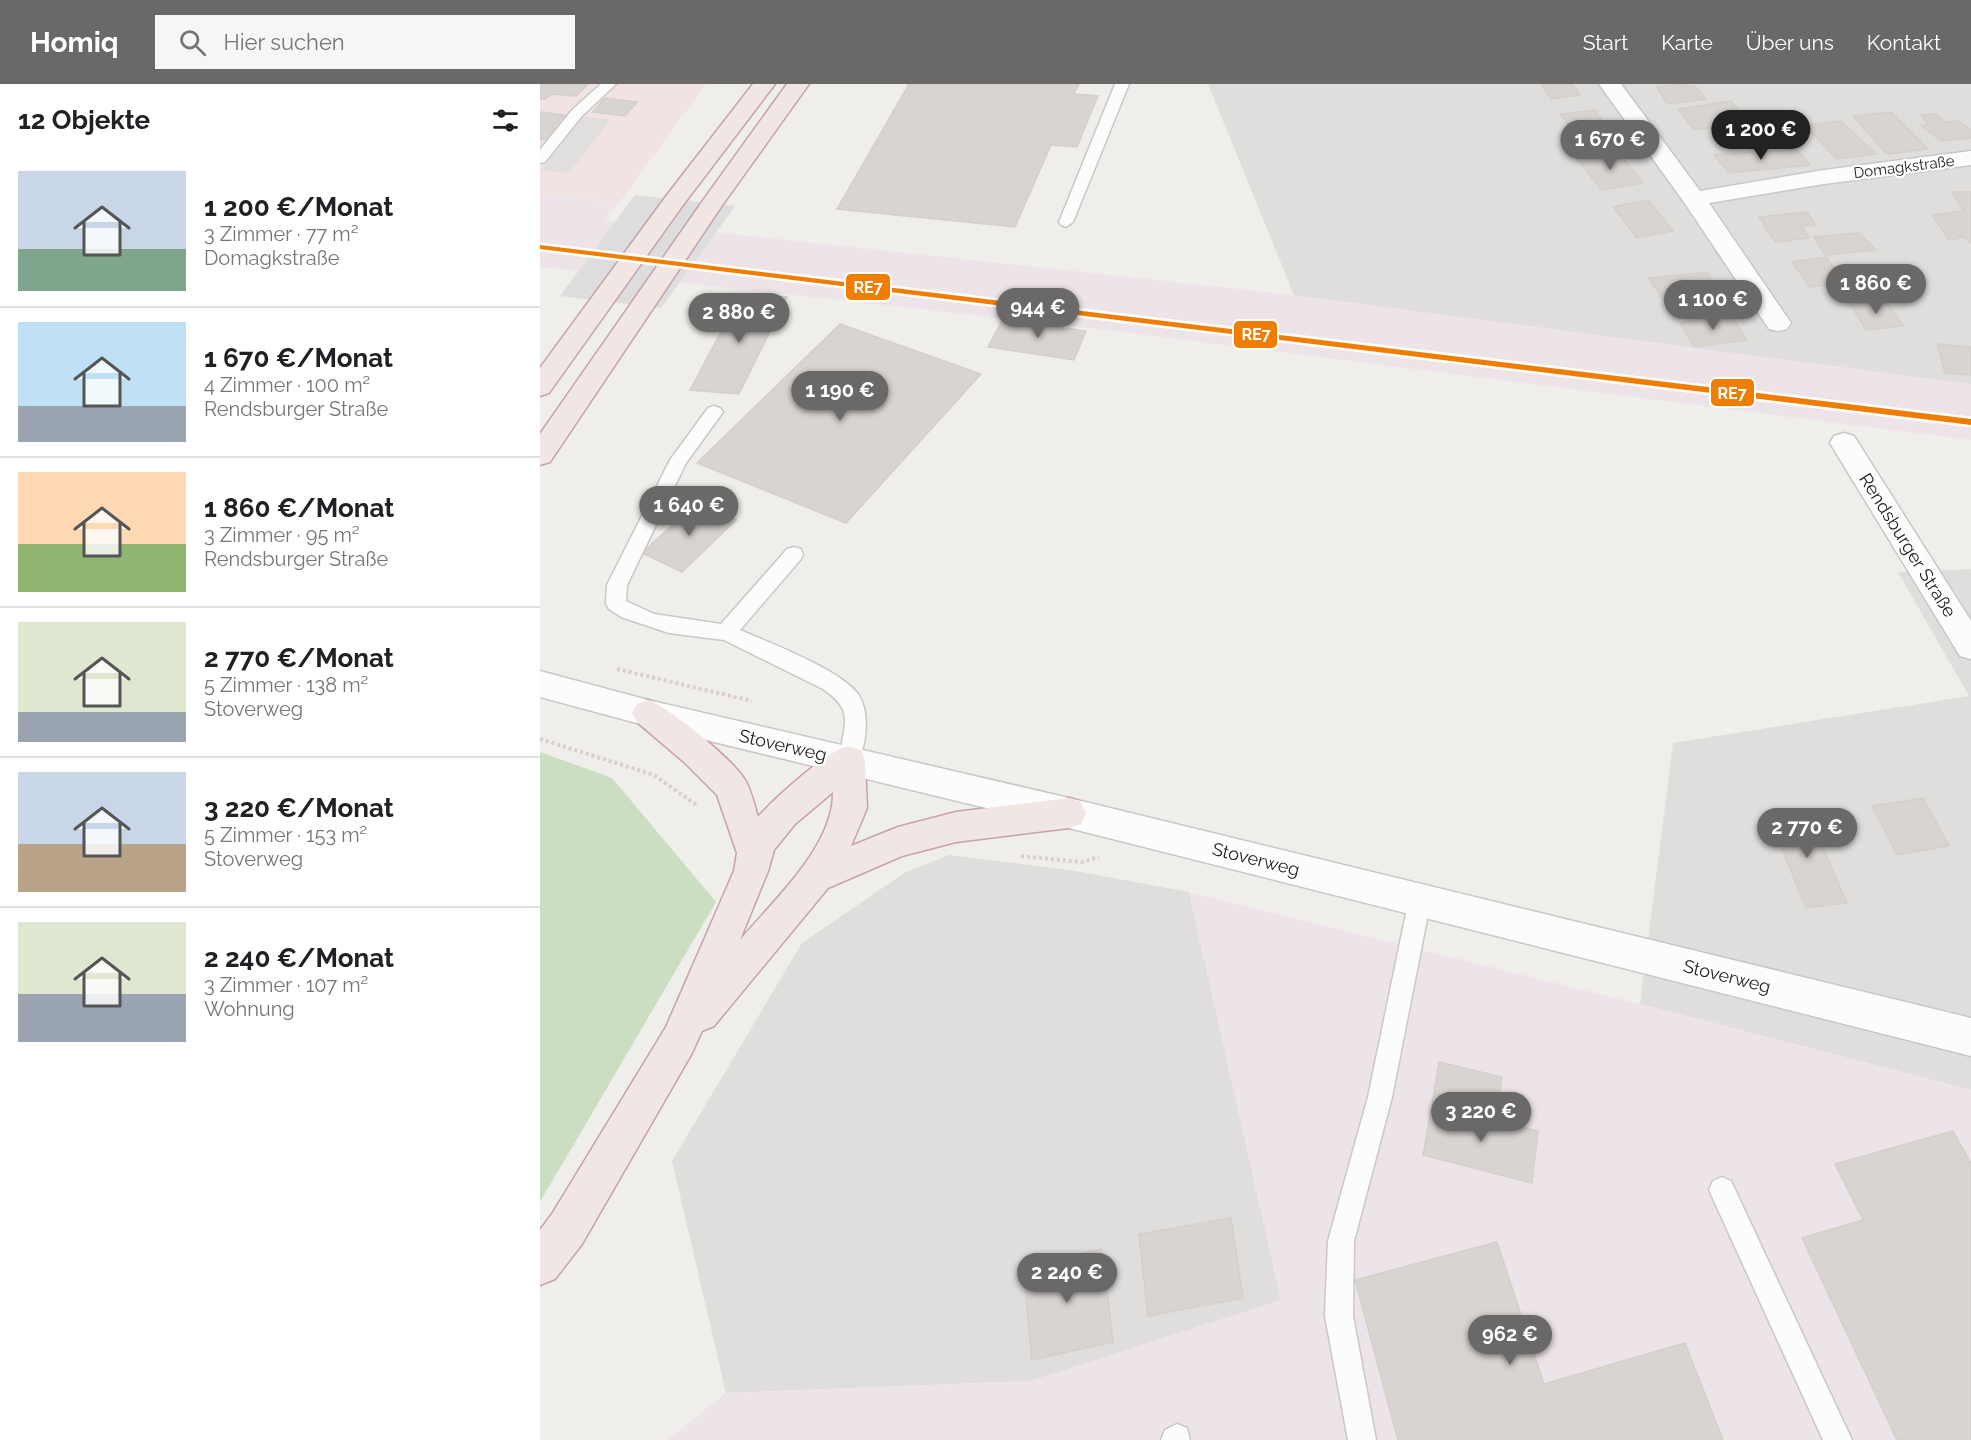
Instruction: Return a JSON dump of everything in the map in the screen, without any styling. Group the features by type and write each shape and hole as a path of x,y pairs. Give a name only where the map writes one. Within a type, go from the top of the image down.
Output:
{"highway":[{"path":"540,387 675,200 764,84"},
{"path":"540,455 641,306 798,84"},
{"path":"540,1264 567,1229 679,1040 751,871 754,853 732,787 696,752 648,713"},
{"path":"754,853 780,819 805,795 849,760"},
{"path":"679,1040 816,877 835,844 850,808 849,760"},
{"path":"816,877 898,842 957,827 1070,813"}],"street":[{"path":"1610,84 1694,199 1778,323"},
{"name":"Domagkstraße","path":"1694,199 1824,177 1971,158"},
{"name":"Rendsburger Straße","path":"1844,443 1971,647"},
{"name":"Stoverweg","path":"540,684 648,713 1070,813 1971,1037"}],"lane":[{"path":"540,159 577,113 609,84"},
{"path":"1066,222 1122,84"},
{"path":"714,412 679,460 617,585 616,604 630,614 694,630 726,632 836,687 851,702 855,726 849,760"},
{"path":"726,632 794,554"},
{"path":"1362,1440 1339,1316 1341,1240 1380,1097 1420,899"},
{"path":"1722,1190 1838,1440"}],"shaded area":[{"path":"540,84 706,84 619,203 540,193"},
{"path":"1208,84 1971,84 1971,391 1664,353 1294,295"},
{"path":"584,117 611,119 569,173 541,170"},
{"path":"540,193 619,203 604,220 1294,295 1971,384 1971,440 1099,329 540,267"},
{"path":"1971,569 1971,1090 1640,1004 1673,743 1969,696 1898,572"},
{"path":"949,855 1070,870 1189,892 1281,1300 1031,1381 726,1393 672,1161 802,943 906,872"},
{"path":"1189,892 1640,1004 1971,1090 1971,1440 667,1440 726,1393 1031,1381 1281,1300"}],"green space":[{"path":"540,752 612,778 716,902 540,1202"}],"pier":[{"path":"635,195 735,206 661,308 560,296"}],"building":[{"path":"540,84 588,84 576,96 551,94 545,99 540,99"},
{"path":"909,84 1079,84 1074,94 1098,96 1077,147 1051,145 1015,227 837,209"},
{"path":"1541,84 1572,84 1580,95 1551,99"},
{"path":"1679,84 1696,87 1706,99 1667,104 1657,87"},
{"path":"605,98 637,102 625,116 593,112"},
{"path":"1731,101 1748,122 1694,130 1678,109"},
{"path":"1595,110 1610,134 1576,138 1561,114"},
{"path":"540,112 565,115 553,128 559,128 550,140 540,141"},
{"path":"1891,112 1928,149 1887,154 1853,116"},
{"path":"1936,114 1945,122 1959,121 1971,130 1971,138 1941,141 1922,126 1928,124 1921,115"},
{"path":"1841,121 1876,154 1837,159 1804,125"},
{"path":"1796,149 1810,165 1729,173 1714,155"},
{"path":"1619,153 1643,183 1602,190 1577,159"},
{"path":"1952,192 1971,192 1971,243 1964,237 1949,240 1932,215 1964,211"},
{"path":"1648,200 1673,231 1637,238 1613,207"},
{"path":"1807,212 1816,225 1802,226 1809,238 1775,242 1759,217"},
{"path":"1859,233 1876,250 1825,255 1814,237"},
{"path":"1826,257 1845,283 1810,287 1792,262"},
{"path":"1707,272 1722,297 1666,305 1649,278"},
{"path":"741,294 787,297 739,394 690,390"},
{"path":"1886,301 1903,326 1866,330 1850,304"},
{"path":"1731,315 1747,340 1694,347 1680,323"},
{"path":"1003,319 1086,331 1074,360 988,347"},
{"path":"840,324 981,374 846,523 697,463"},
{"path":"1937,344 1971,347 1971,375 1945,373"},
{"path":"697,502 736,520 682,572 642,553"},
{"path":"1923,798 1949,846 1897,855 1872,806"},
{"path":"1806,809 1847,903 1806,908 1767,812"},
{"path":"1439,1062 1502,1077 1496,1121 1432,1104"},
{"path":"1432,1104 1538,1131 1532,1183 1423,1155"},
{"path":"1953,1131 1971,1163 1971,1440 1897,1440 1802,1238 1863,1220 1835,1164"},
{"path":"1231,1218 1243,1298 1148,1316 1139,1234"},
{"path":"1497,1242 1544,1384 1685,1343 1723,1440 1398,1440 1355,1280"},
{"path":"1102,1249 1113,1342 1032,1360 1023,1266"}],"transit line":[{"name":"RE7","path":"540,247 1971,422"}]}
